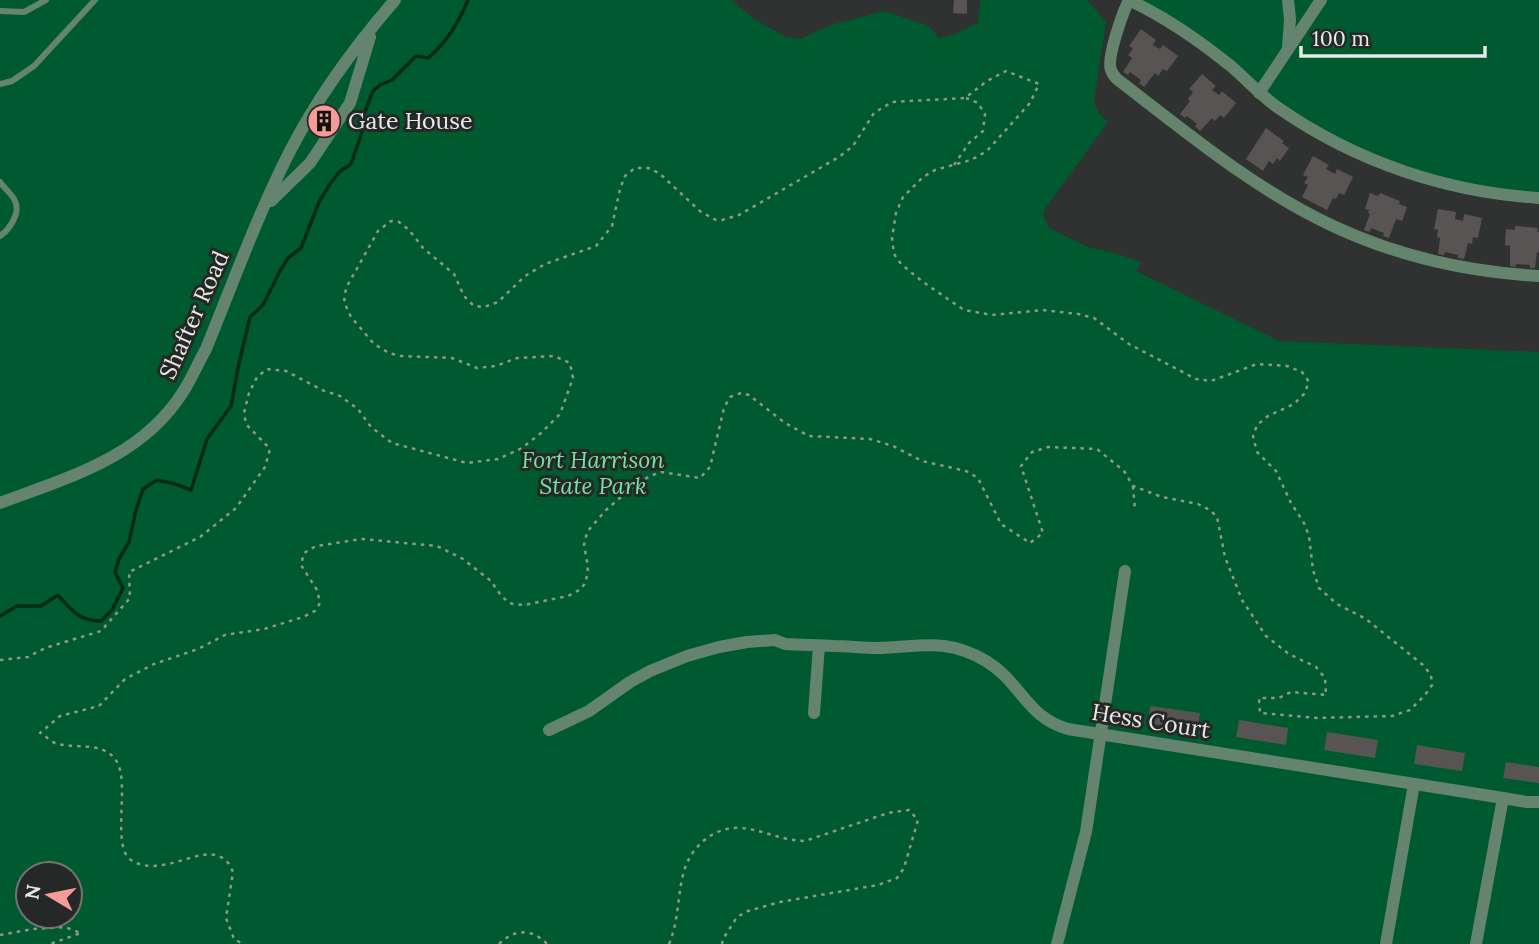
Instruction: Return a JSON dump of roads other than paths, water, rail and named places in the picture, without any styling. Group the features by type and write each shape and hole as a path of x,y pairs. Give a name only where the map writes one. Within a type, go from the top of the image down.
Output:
{"street":[{"name":"Shafter Road","path":"0,503 106,461 160,420 182,394 197,370 290,151 338,73 395,0"},
{"path":"1539,198 1504,195 1432,181 1347,149 1279,109 1185,31 1129,0 1114,44 1111,71 1117,79 1224,160 1307,213 1364,239 1433,261 1539,276"},
{"path":"1288,49 1289,0"},
{"path":"1259,93 1321,0"},
{"name":"Shafter Road","path":"264,209 310,163 350,103 373,27"},
{"path":"1057,944 1083,845 1125,571"},
{"name":"Hess Court","path":"548,730 589,711 650,671 687,656 730,645 775,640 785,644 878,648 930,644 947,646 985,660 1000,671 1046,720 1068,729 1539,802"},
{"path":"814,713 819,646"},
{"path":"1386,944 1414,784"},
{"path":"1476,944 1503,798"}],"lane":[{"path":"0,11 24,12 46,0"},
{"path":"0,84 12,81 34,66 95,0"},
{"path":"0,183 16,201 8,231 0,236"}],"waterway":[{"path":"0,616 17,606 41,606 58,595 72,610 87,619 101,621 112,610 123,588 115,572 129,542 143,489 157,480 191,490 207,439 231,406 250,317 263,305 288,258 301,248 319,202 330,184 339,172 351,164 373,91 392,80 416,56 428,58 435,52 451,32 468,0"}],"place":[{"name":"Gate House","path":"324,121"}],"park label":[{"name":"Fort Harrison State Park","path":"593,473"}]}
